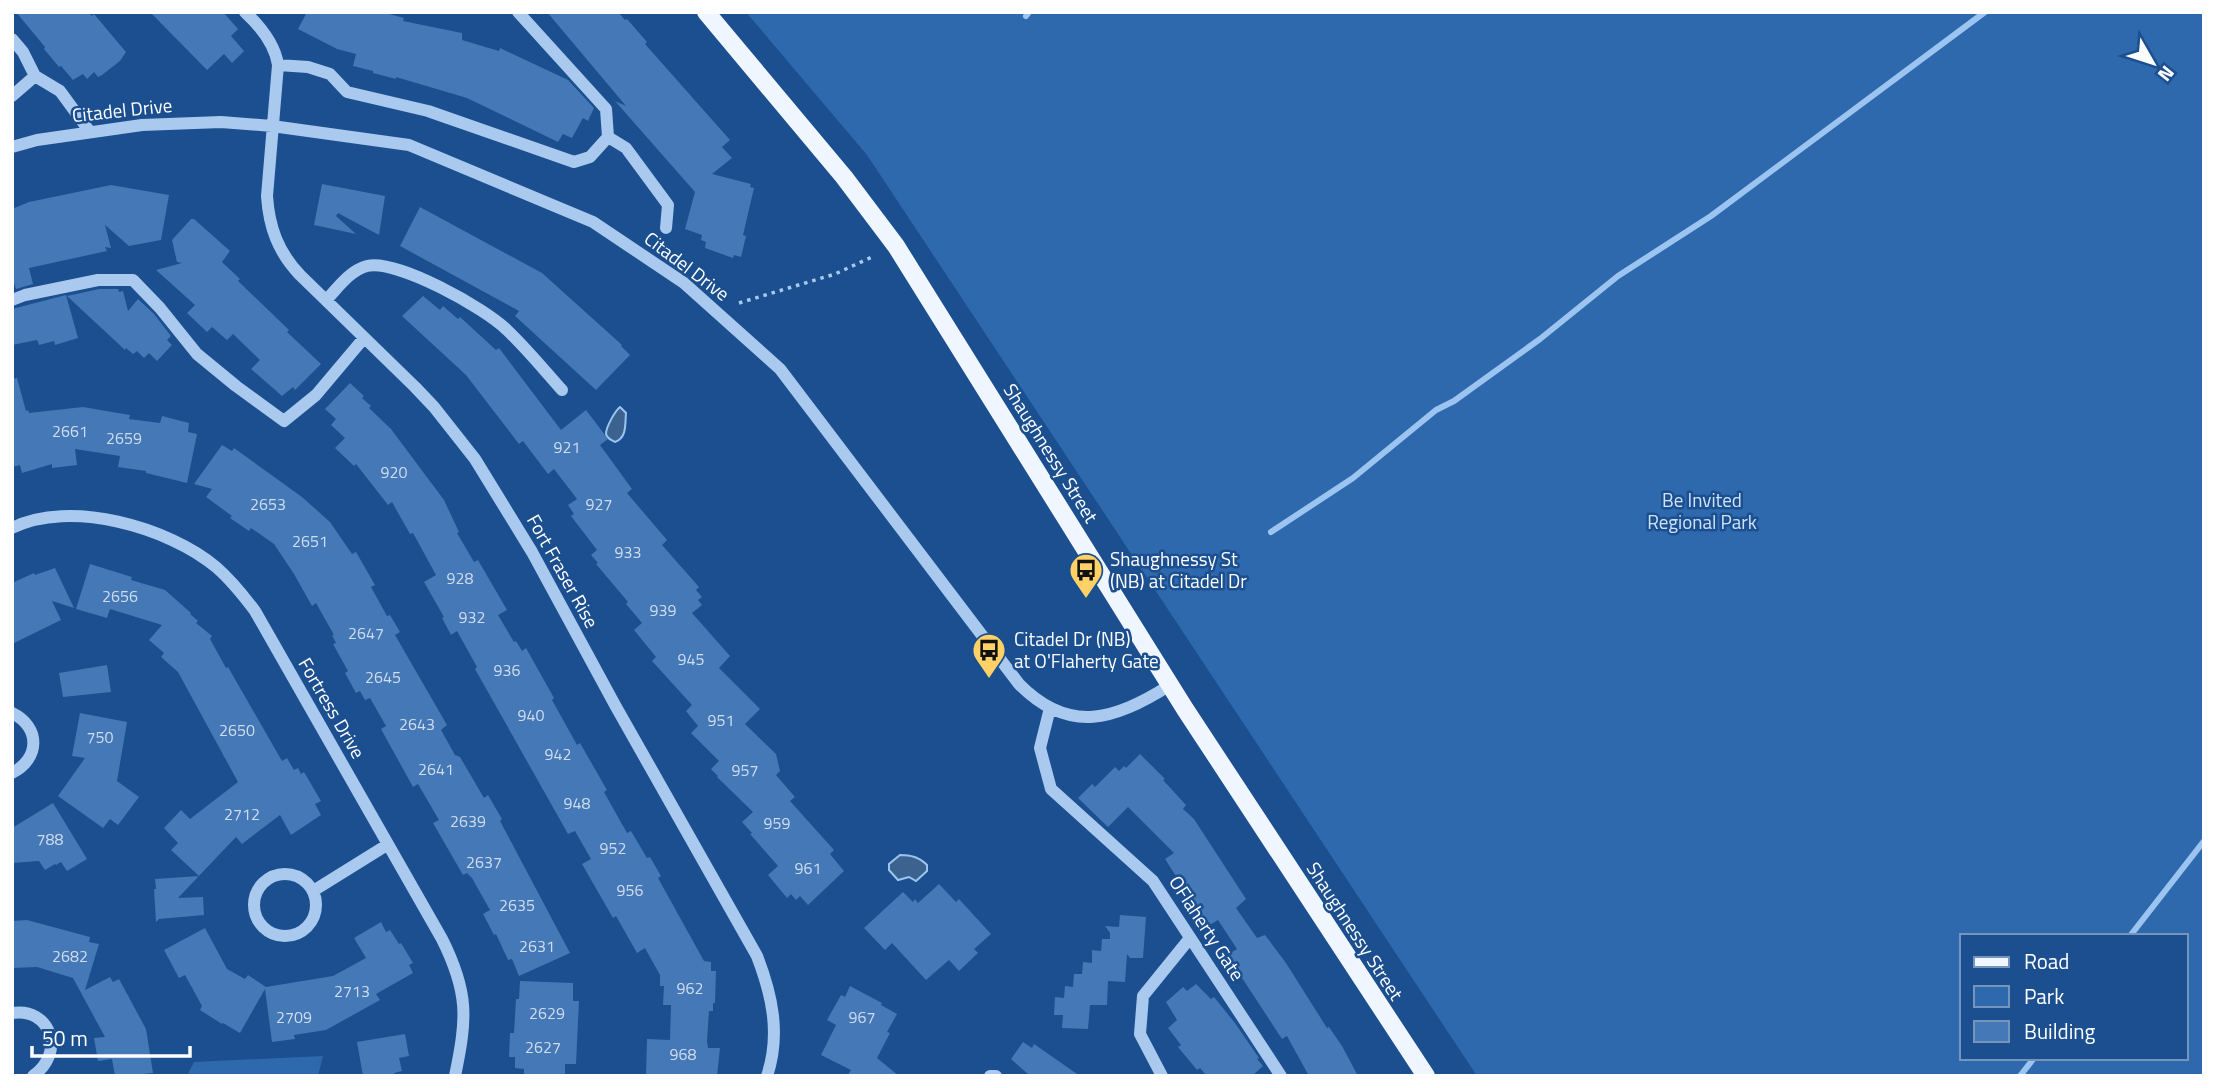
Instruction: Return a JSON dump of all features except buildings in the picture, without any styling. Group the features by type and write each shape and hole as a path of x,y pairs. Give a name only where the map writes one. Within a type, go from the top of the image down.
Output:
{"main road":[{"name":"Shaughnessy Street","path":"706,12 844,177 896,246 1170,685 1426,1076"}],"street":[{"path":"245,12 276,51 278,65 308,67 330,74 347,92 428,111 574,162 590,157 608,137 606,109 518,12"},
{"path":"12,39 23,52 35,76 61,91 90,132"},
{"name":"Fort Fraser Rise","path":"278,65 267,196 273,232 288,262 434,407 495,488 757,956 774,1010 774,1038 767,1076"},
{"path":"12,96 35,76"},
{"name":"Citadel Drive","path":"12,147 142,125 221,122 272,126 410,145 593,222 684,283 780,369 1019,684 1033,698 1049,708 1067,714 1109,716 1139,704 1170,685"},
{"path":"608,137 626,148 668,205 666,228"},
{"path":"326,300 351,274 366,267 392,267 445,290 491,317 506,328 562,390"},
{"path":"12,300 98,280 134,281 197,354 284,421 316,395 364,338"},
{"name":"Fortress Drive","path":"14,524 82,517 143,528 198,554 214,565 255,611 454,963 461,983 465,1025 455,1076"},
{"name":"OFlaherty Gate","path":"1049,708 1040,748 1051,789 1153,881 1280,1076"},
{"path":"12,713 27,723 34,742 28,761 12,773"},
{"path":"313,891 387,845"},
{"path":"278,875 298,877 313,891 316,911 313,921 297,934 276,936 260,924 255,915 256,895 268,879 278,875"},
{"path":"1163,1076 1140,1034 1143,996 1190,938"},
{"path":"12,1013 30,1014 40,1020 51,1039 49,1060 33,1076"}],"path":[{"path":"739,303 835,274 872,257"}],"green space":[{"name":"Be Invited Regional Park","path":"746,12 2204,12 2204,1076 1477,1076 867,155"},
{"path":"323,1056 318,1076 187,1076 194,1062"}],"shaded area":[{"path":"620,407 626,413 625,426 622,437 615,442 607,437 606,431"},
{"path":"900,855 921,860 927,865 927,871 916,881 909,877 898,880 889,870 889,864"}],"waterway":[{"path":"1026,16 1029,12"},
{"path":"1271,532 1353,478 1436,410 1454,401 1540,339 1618,276 1711,216 1985,12"},
{"path":"2132,934 2204,841"},
{"path":"2020,1076 2032,1060"}],"place":[{"name":"Shaughnessy St (NB) at Citadel Dr","path":"1086,600"},
{"name":"Citadel Dr (NB) at O'Flaherty Gate","path":"989,680"}]}
